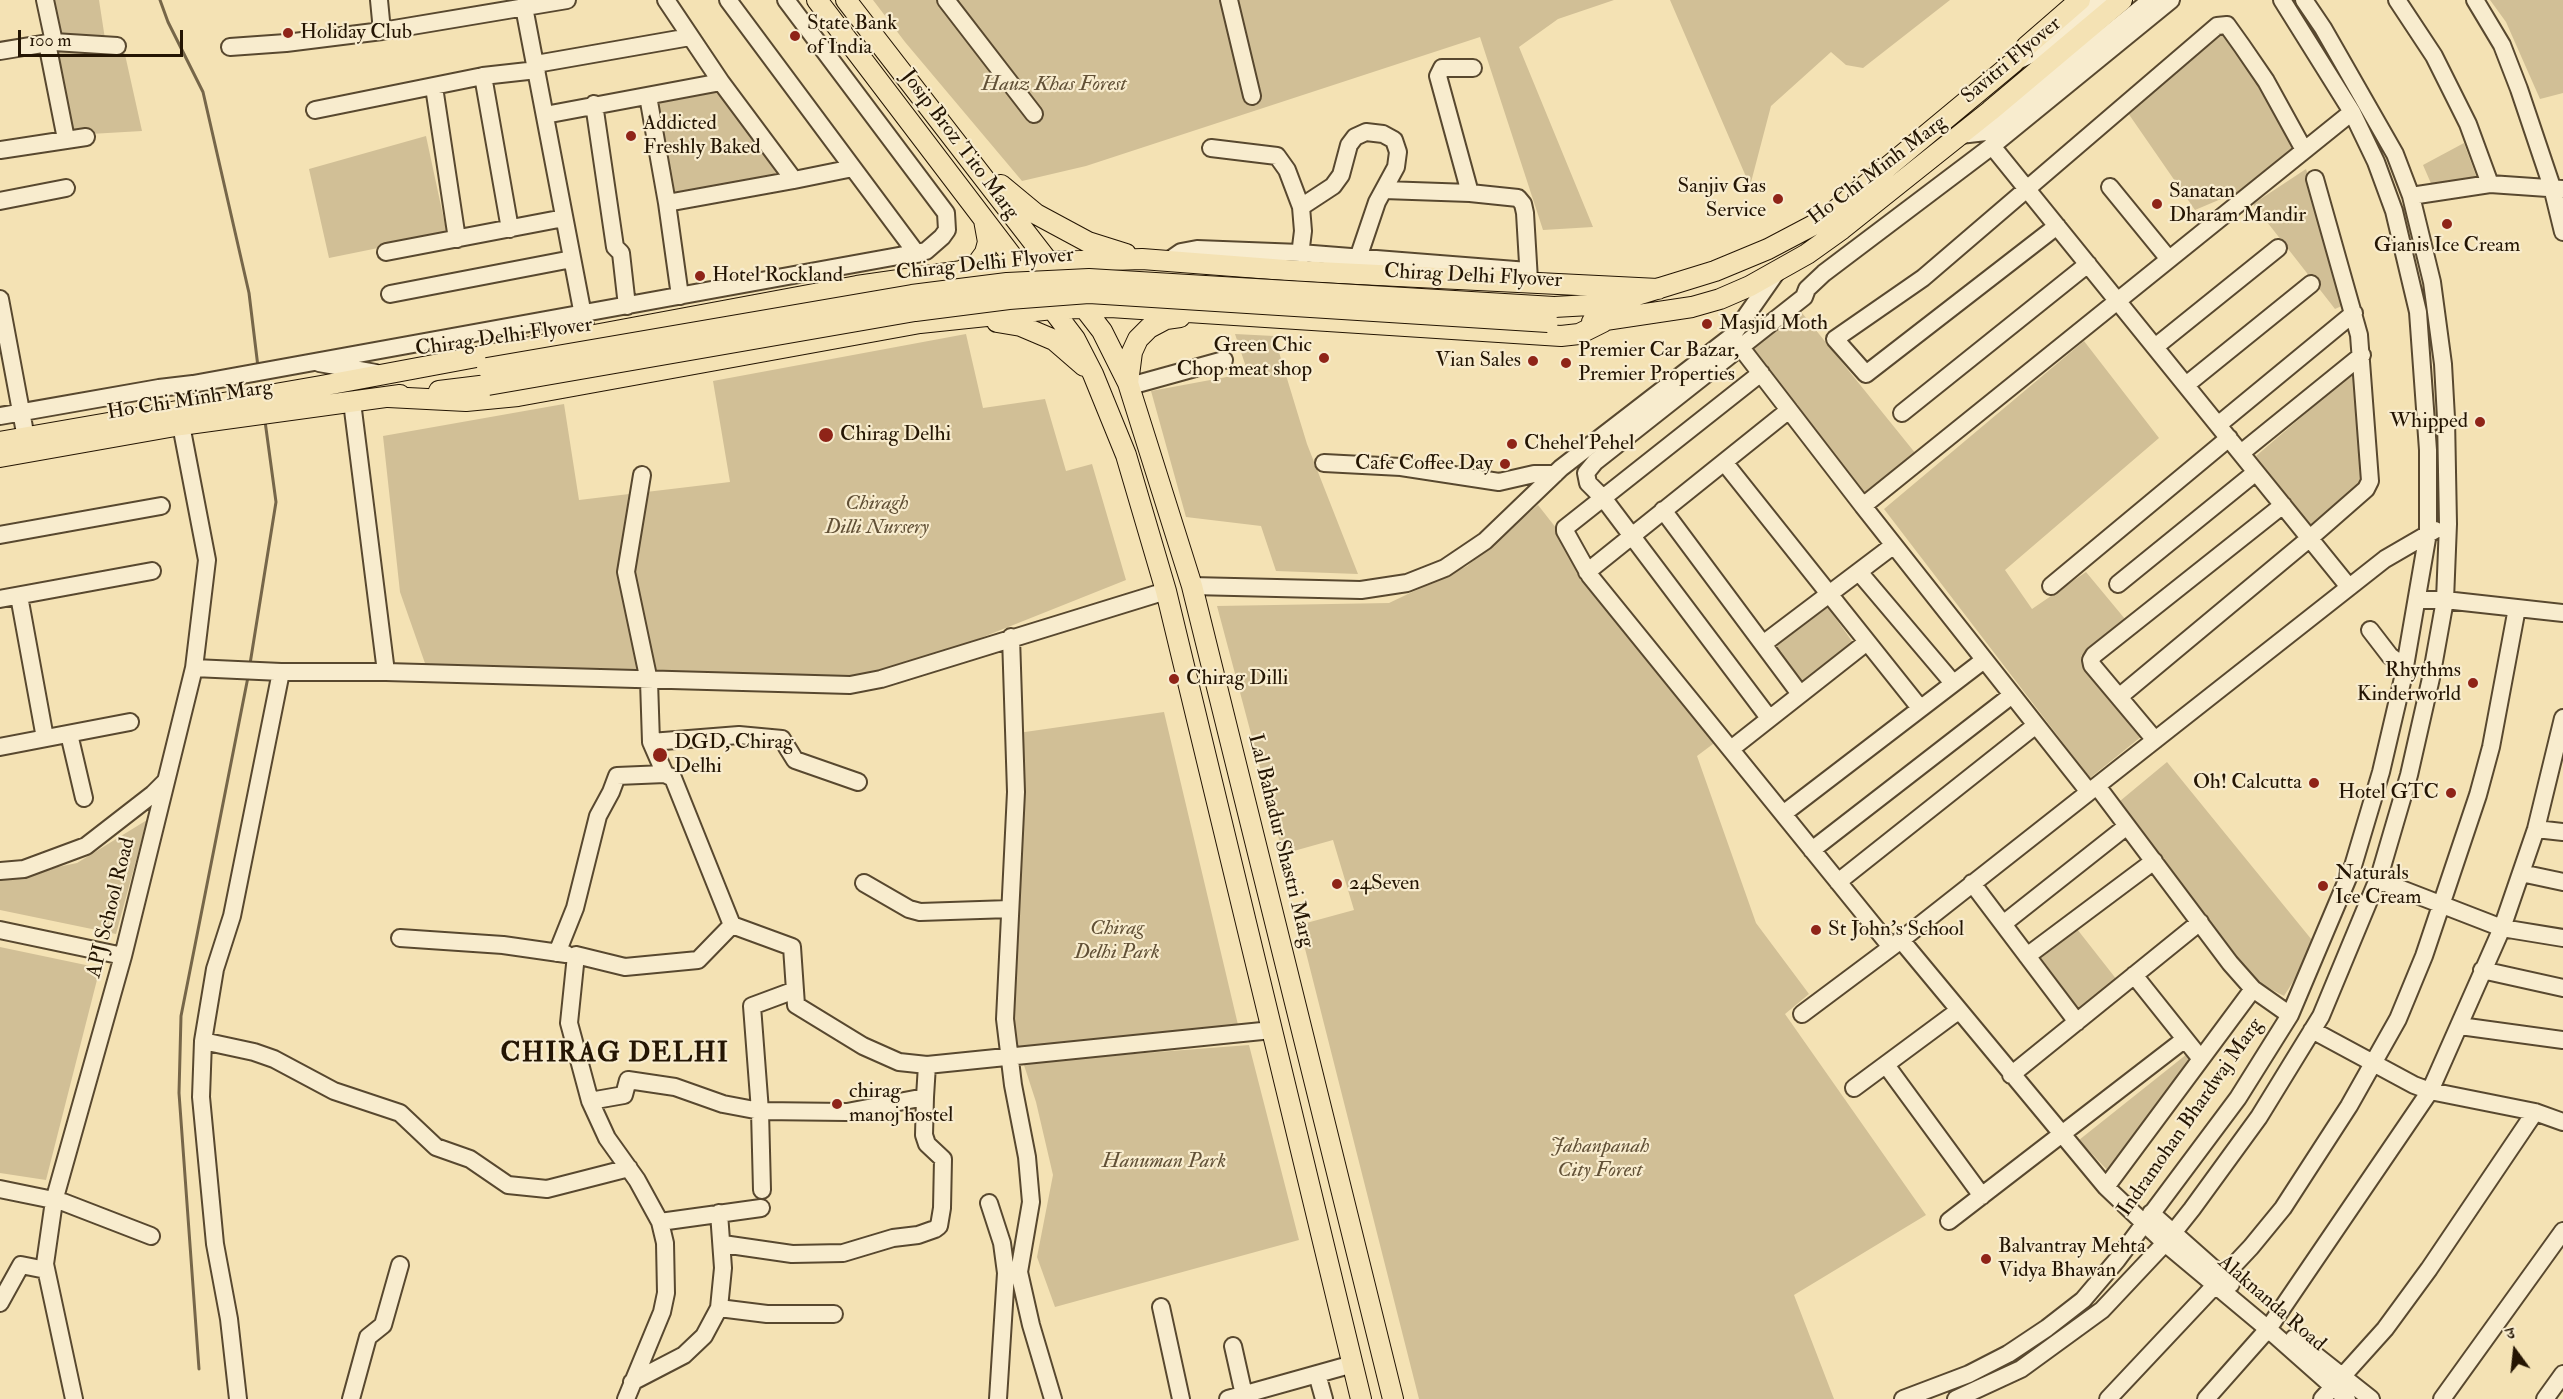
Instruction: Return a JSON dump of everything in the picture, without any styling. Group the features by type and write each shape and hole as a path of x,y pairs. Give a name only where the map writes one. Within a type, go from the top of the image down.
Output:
{"main road":[{"name":"Josip Broz Tito Marg","path":"817,0 1053,309"},
{"name":"Josip Broz Tito Marg","path":"846,0 1085,308"},
{"name":"Ho Chi Minh Marg","path":"1658,289 1715,271 1757,254 1825,219 2014,62 2027,46 2080,0"},
{"name":"Savitri Flyover","path":"1960,135 2122,0"},
{"name":"Ho Chi Minh Marg","path":"1603,322 1692,307 1720,299 1777,272 1842,230 1960,135"},
{"path":"971,160 1036,214 1088,242 1142,259"},
{"path":"959,272 977,264 985,253 988,242 983,217"},
{"path":"321,386 857,286 1018,263 1142,259 1356,266 1529,277 1658,289"},
{"path":"1291,317 1279,313 1274,308 1269,292 1276,278 1298,265"},
{"name":"Chirag Delhi Flyover","path":"1551,314 1608,304 1658,289"},
{"name":"Chirag Delhi Flyover","path":"388,397 487,376 915,311 1009,299 1089,293 1551,314 1603,322"},
{"path":"754,306 762,352"},
{"path":"388,397 466,401 518,396 920,323 1053,309 1110,307 1562,336 1579,334 1603,322"},
{"name":"Lal Bahadur Shastri Marg","path":"1085,308 1102,331 1129,385 1192,586 1393,1399"},
{"path":"1053,309 1075,339 1093,374 1126,455 1166,591 1361,1399"},
{"path":"1129,385 1132,352 1138,339 1149,328 1166,319 1213,313"},
{"path":"968,318 1021,326 1054,340 1093,374"},
{"name":"Chirag Delhi Flyover","path":"321,386 487,376"},
{"name":"Ho Chi Minh Marg","path":"0,458 188,419 321,386"},
{"name":"Ho Chi Minh Marg","path":"0,442 388,397"}],"street":[{"path":"45,0 66,139"},
{"path":"379,0 382,31"},
{"path":"230,47 286,43 382,31 567,0"},
{"path":"666,0 722,82 795,180"},
{"path":"728,0 916,254"},
{"path":"0,416 193,384 336,356 916,254 926,250 947,230 946,213 786,0"},
{"path":"946,0 1034,114"},
{"path":"1229,0 1252,96"},
{"name":"Ho Chi Minh Marg","path":"2014,62 2034,53 2099,0"},
{"name":"Ho Chi Minh Marg","path":"1960,135 1986,132 2151,0"},
{"path":"1192,586 1360,590 1407,583 1445,568 1485,541 1555,474 1737,342 1804,297 1807,289 1824,273 1992,146 2171,0"},
{"name":"Indramohan Bhardwaj Marg","path":"1903,1399 1969,1374 2008,1354 2083,1300 2117,1260 2238,1098 2290,1015 2353,866 2381,772 2418,600 2427,533 2427,438 2418,312 2394,211 2376,162 2352,112 2282,0"},
{"path":"1956,1399 1975,1395 2021,1369 2102,1310 2170,1238 2259,1117 2321,1016 2378,880 2409,775 2431,678 2445,600 2448,524 2446,418 2443,364 2432,282 2411,196 2396,154 2323,28 2304,0"},
{"path":"2397,0 2434,56 2468,124 2490,184"},
{"path":"2475,0 2502,45 2558,188 2563,232"},
{"path":"524,7 587,336"},
{"path":"2057,226 1866,374 1835,339 1923,278 2222,24 2227,25 2266,81 2304,150"},
{"path":"315,111 483,76 690,37"},
{"path":"0,51 50,42 117,46"},
{"path":"1470,193 1438,76 1442,68 1473,68"},
{"path":"483,76 510,230"},
{"path":"545,115 594,104 722,82"},
{"path":"434,87 457,239"},
{"path":"648,96 667,203 680,296"},
{"path":"594,104 615,247 621,253 627,306"},
{"path":"1863,506 2352,112"},
{"path":"1300,207 1333,186 1341,175 1349,145 1355,137 1366,132 1383,134 1394,140 1398,152 1396,167 1377,202 1356,266"},
{"path":"0,150 86,137"},
{"path":"1992,146 2349,587"},
{"path":"1211,148 1277,156 1287,170 1303,220 1298,265"},
{"path":"667,203 853,168"},
{"path":"2119,697 2310,538 2366,489 2370,481 2362,355 2354,313 2315,179"},
{"path":"2411,196 2490,184 2558,188"},
{"path":"2110,187 2169,258"},
{"path":"0,201 66,188"},
{"path":"1384,190 1470,193 1518,198 1523,204 1529,277"},
{"path":"386,252 564,218"},
{"path":"2155,346 2278,248"},
{"path":"390,294 572,259"},
{"path":"1902,412 2088,264"},
{"path":"1769,718 1604,499 1588,483 1586,473 1595,462 1737,342 1742,320 1777,272"},
{"path":"2186,385 2311,284"},
{"path":"0,304 26,438"},
{"path":"2051,586 2354,313"},
{"path":"1737,342 2036,725 2127,826 2253,989 2290,1015"},
{"path":"2241,453 2362,355"},
{"path":"1129,385 1224,360"},
{"path":"312,362 381,374"},
{"path":"1604,499 1761,373"},
{"path":"352,402 386,672"},
{"path":"1587,572 1789,410"},
{"path":"65,1356 65,1325 54,1261 58,1202 112,1022 175,777 207,619 213,555 188,419"},
{"path":"1724,462 1920,708"},
{"path":"1324,463 1401,466 1499,482 1534,474 1555,474"},
{"path":"2118,584 2256,472"},
{"path":"642,475 626,572 649,681 651,742 665,774"},
{"name":"Alaknanda Road","path":"1604,499 1564,530 1587,572 1838,882 1958,1011 2106,1187 2147,1218 2271,1325 2332,1388 2347,1399"},
{"path":"2155,740 2092,665 2091,660 2094,655 2283,505"},
{"path":"0,535 161,506"},
{"path":"1663,510 1800,694"},
{"path":"1802,1014 1896,943 2385,559 2427,533 2448,524"},
{"path":"1763,644 1894,546"},
{"path":"0,599 152,572"},
{"path":"1859,572 1953,683"},
{"path":"196,668 274,672 386,672 850,685 881,679 1166,591"},
{"path":"20,596 45,738"},
{"path":"2418,600 2445,600 2563,613"},
{"path":"2108,1399 2283,1208 2375,1062 2398,1019 2424,956 2478,795 2491,747 2517,608"},
{"path":"2370,630 2390,656 2405,667"},
{"path":"998,1399 1013,1273 1031,1202 1027,1157 1009,1057 1005,1019 1016,792 1011,637"},
{"path":"1731,749 1867,642"},
{"path":"1783,813 1984,660"},
{"name":"APJ School Road","path":"74,1399 45,1264 58,1202 196,668"},
{"path":"238,1399 229,1319 215,1244 201,1097 203,1041 215,969 232,916 274,672"},
{"path":"1812,850 2012,695"},
{"path":"0,747 130,722"},
{"path":"2206,1399 2271,1325 2430,1091 2502,928 2556,777 2563,722"},
{"path":"1838,882 2036,725"},
{"path":"69,734 84,798"},
{"path":"651,742 739,735 782,740 795,760 858,782"},
{"path":"557,953 575,908 598,816 617,776 665,774 673,778 732,925 792,947 796,1005 863,1046 899,1062 927,1065 1272,1030"},
{"path":"0,871 24,869 86,846 153,794 168,779"},
{"path":"2003,924 2127,826"},
{"path":"2536,829 2563,832"},
{"path":"2027,956 2154,861"},
{"path":"2521,873 2563,882"},
{"path":"2378,880 2502,928 2563,938"},
{"path":"864,883 909,909 920,912 1010,909"},
{"path":"1972,883 2077,1022"},
{"path":"2011,1075 2200,922"},
{"path":"400,938 504,945 576,955 625,967 698,960 732,925"},
{"path":"0,930 123,956"},
{"path":"576,955 569,1023 590,1101 607,1138 629,1168 660,1222 665,1243 666,1293 662,1312 626,1399"},
{"path":"2482,970 2563,988"},
{"path":"2134,975 2201,1059"},
{"path":"2106,1187 2253,989"},
{"path":"762,1191 760,1111 752,1005 795,990"},
{"path":"1854,1088 1958,1011"},
{"path":"2460,1026 2563,1040"},
{"path":"2312,1030 2414,1085 2430,1091 2535,1112 2563,1122"},
{"path":"1949,1221 2185,1039"},
{"path":"203,1041 264,1055 334,1091 400,1113 436,1147 470,1159 508,1185 548,1188 629,1168"},
{"path":"723,1244 792,1254 843,1254 893,1238 918,1236 939,1226 942,1208 943,1159 927,1144 924,1135 927,1065"},
{"path":"1886,1065 1982,1196"},
{"path":"590,1101 624,1095 628,1080 675,1087 723,1104 760,1111 847,1112 925,1096"},
{"path":"2371,1399 2332,1388 2385,1329 2535,1112"},
{"path":"0,1189 58,1202 151,1236"},
{"path":"989,1203 1031,1325 1053,1399"},
{"path":"660,1222 761,1208"},
{"path":"632,1382 684,1355 704,1336 719,1308 723,1244 719,1213"},
{"path":"2442,1399 2563,1231"},
{"path":"0,1303 21,1265 46,1270"},
{"path":"351,1399 368,1337 383,1325 400,1265"},
{"path":"1161,1307 1181,1399"},
{"path":"719,1308 767,1314 834,1314"},
{"path":"1233,1346 1236,1397 1353,1364"},
{"path":"1317,1374 1324,1399"},
{"path":"2546,1399 2563,1374"}],"green space":[{"path":"53,0 99,0 105,39 61,36"},
{"name":"Hauz Khas Forest","path":"873,0 1614,0 1558,19 1519,47 1593,227 1543,230 1480,37 1086,166 1022,181 905,42"},
{"path":"1670,0 1950,0 1863,68 1846,65 1831,52 1771,106 1750,186"},
{"path":"2490,0 2563,0 2563,93 2540,99 2506,22"},
{"path":"2223,34 2271,99 2295,147 2240,191 2195,210 2128,113"},
{"path":"55,47 124,50 142,131 73,135"},
{"path":"718,90 781,177 674,194 658,102"},
{"path":"426,136 447,234 329,258 309,169"},
{"path":"2464,143 2476,176 2433,188 2423,165"},
{"path":"2306,169 2329,239 2346,304 2335,309 2253,204"},
{"path":"1798,308 1916,454 1862,494 1749,345"},
{"name":"Chiragh Dilli Nursery","path":"966,334 983,408 1045,399 1066,471 1092,464 1126,580 913,665 849,677 427,669 400,592 383,436 564,404 579,500 730,482 713,381"},
{"path":"1235,334 1274,336 1307,444 1358,574 1276,571 1261,526 1186,517 1151,391 1248,373"},
{"path":"2084,341 2159,438 2005,570 2032,609 2086,572 2125,619 2081,656 2142,736 2090,778 1884,509"},
{"path":"2355,371 2363,481 2310,525 2256,456"},
{"name":"Jahanpanah City Forest","path":"1538,505 1721,738 1697,756 1756,923 1809,994 1785,1014 1926,1215 1794,1295 1834,1399 1419,1399 1299,925 1354,910 1333,840 1283,854 1217,606 1389,603 1467,566"},
{"path":"1824,602 1854,644 1799,687 1768,645"},
{"name":"Chirag Delhi Park","path":"1164,712 1239,1029 1014,1054 1018,733"},
{"path":"2167,762 2316,945 2284,996 2255,981 2120,801"},
{"path":"147,820 116,934 0,910 0,879 77,863"},
{"path":"2077,929 2117,980 2080,1011 2039,955"},
{"path":"0,947 100,968 46,1180 0,1173"},
{"name":"Hanuman Park","path":"1249,1045 1299,1240 1055,1307 1037,1257 1053,1175 1036,1102 1024,1065 1041,1061"},
{"path":"2187,1054 2193,1061 2110,1173 2079,1140"}],"waterway":[{"path":"160,0 168,22 203,92 249,293 258,367"},
{"path":"250,664 276,502 265,421"},
{"path":"199,1369 179,1093 181,1016 248,677"}],"place":[{"name":"Holiday Club","path":"288,33"},
{"name":"State Bank of India","path":"795,36"},
{"name":"Addicted Freshly Baked","path":"631,136"},
{"name":"Sanjiv Gas Service","path":"1778,199"},
{"name":"Sanatan Dharam Mandir","path":"2157,204"},
{"name":"Gianis Ice Cream","path":"2447,224"},
{"name":"Hotel Rockland","path":"700,276"},
{"name":"Masjid Moth","path":"1707,324"},
{"name":"Green Chic Chop meat shop","path":"1324,358"},
{"name":"Vian Sales","path":"1533,361"},
{"name":"Premier Car Bazar, Premier Properties","path":"1566,363"},
{"name":"Whipped","path":"2480,422"},
{"name":"Chirag Delhi","path":"826,435"},
{"name":"Chehel Pehel","path":"1512,444"},
{"name":"Cafe Coffee Day","path":"1505,464"},
{"name":"Chirag Dilli","path":"1174,679"},
{"name":"Rhythms Kinderworld","path":"2473,683"},
{"name":"DGD, Chirag Delhi","path":"660,755"},
{"name":"Oh! Calcutta","path":"2314,783"},
{"name":"Hotel GTC","path":"2451,793"},
{"name":"24Seven","path":"1337,884"},
{"name":"Naturals Ice Cream","path":"2323,886"},
{"name":"St John's School","path":"1816,930"},
{"name":"chirag manoj hostel","path":"837,1104"},
{"name":"Balvantray Mehta Vidya Bhawan","path":"1986,1259"}],"district":[{"name":"CHIRAG DELHI","path":"615,1055"}]}
